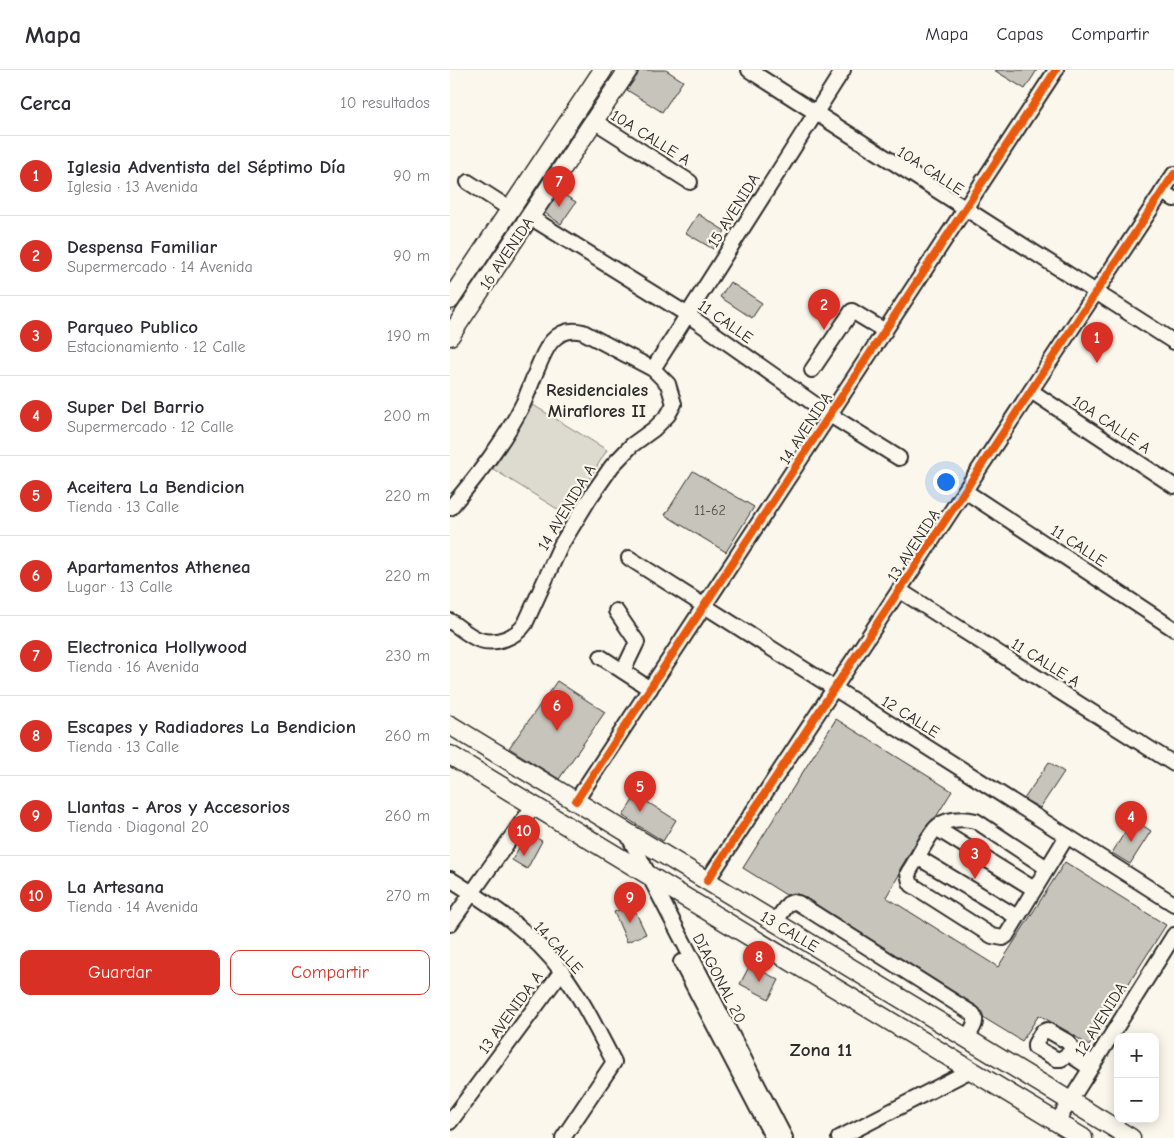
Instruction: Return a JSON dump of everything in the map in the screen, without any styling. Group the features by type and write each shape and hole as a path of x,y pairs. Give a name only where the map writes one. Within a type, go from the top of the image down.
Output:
{"main road":[{"name":"16 AVENIDA","path":"450,300 603,70"},
{"name":"16 AVENIDA","path":"450,336 628,70"},
{"name":"13 CALLE","path":"450,725 1130,1138"},
{"name":"13 CALLE","path":"450,755 1083,1138"}],"street":[{"name":"10A CALLE","path":"749,70 1174,342"},
{"name":"15 AVENIDA","path":"654,369 843,70"},
{"name":"14 AVENIDA","path":"576,802 1056,70"},
{"name":"10A CALLE A","path":"594,121 690,182"},
{"name":"13 AVENIDA","path":"707,881 1096,292 1168,196 1174,174"},
{"path":"468,182 510,210"},
{"name":"11 CALLE","path":"530,217 688,315 830,414 899,458"},
{"path":"812,370 852,311 885,331"},
{"path":"450,508 484,466 504,436 522,406 547,346 558,334 572,330 583,332 654,369"},
{"name":"14 AVENIDA A","path":"450,621 479,640 497,640 519,632 525,624 561,545 589,499 612,466 632,445 668,416 674,404 668,384 654,369"},
{"name":"10A CALLE A","path":"1031,391 1174,486"},
{"name":"11 CALLE","path":"965,491 1174,629"},
{"name":"12 CALLE","path":"629,558 1174,904"},
{"name":"11 CALLE A","path":"899,590 1174,764"},
{"path":"616,611 637,642 623,671"},
{"path":"601,657 650,689"},
{"path":"450,924 534,805"},
{"path":"1047,868 976,822 967,819 946,822 936,828 908,874 912,885 992,936 1002,938 1006,936 1067,836"},
{"path":"936,828 1034,889"},
{"name":"DIAGONAL 20","path":"627,834 775,1132"},
{"path":"919,858 1017,917"},
{"name":"DIAGONAL 20","path":"632,866 775,1132 786,1138"},
{"name":"14 CALLE","path":"450,879 504,916 535,942 562,971 590,1016 614,1062 563,1138"},
{"path":"775,922 788,904 798,903 973,1014 976,1022 967,1038"},
{"name":"12 AVENIDA","path":"1057,1122 1174,935"},
{"name":"13 AVENIDA A","path":"450,1122 562,971"},
{"path":"839,1138 971,1070"}],"shaded area":[{"path":"533,405 607,450 567,515 493,469"}],"building":[{"path":"639,70 666,70 683,81 662,112 627,90"},
{"path":"994,70 1037,70 1025,89"},
{"path":"559,192 576,202 561,224 545,213"},
{"path":"698,214 725,231 713,249 686,233"},
{"path":"730,282 762,303 752,318 720,297"},
{"path":"693,471 754,507 726,552 665,515"},
{"path":"557,681 605,712 559,779 509,748"},
{"path":"836,719 952,791 936,817 921,834 886,897 998,967 1065,862 1166,925 1089,1046 1039,1015 1022,1041 984,1018 978,1007 803,896 794,893 786,895 743,868"},
{"path":"1049,762 1064,772 1040,808 1024,799"},
{"path":"636,795 676,820 663,841 623,816"},
{"path":"1133,819 1151,831 1130,864 1112,853"},
{"path":"531,835 542,841 527,869 512,860 525,837"},
{"path":"632,904 646,934 627,942 614,912"},
{"path":"750,965 779,980 769,999 740,984"}],"cycle path":[{"path":"576,801 1056,70"},
{"path":"707,881 1174,174"}],"place":[{"name":"Electronica Hollywood","path":"559,207"},
{"name":"Despensa Familiar","path":"824,330"},
{"name":"Iglesia Adventista del Séptimo Día","path":"1097,363"},
{"name":"Apartamentos Athenea","path":"557,731"},
{"name":"Aceitera La Bendicion","path":"640,812"},
{"name":"Super Del Barrio","path":"1131,842"},
{"name":"La Artesana","path":"524,856"},
{"name":"Parqueo Publico","path":"975,879"},
{"name":"Llantas - Aros y Accesorios","path":"630,923"},
{"name":"Escapes y Radiadores La Bendicion","path":"759,982"}],"district":[{"name":"Residenciales Miraflores II","path":"597,400"},
{"name":"Zona 11","path":"821,1049"}]}
